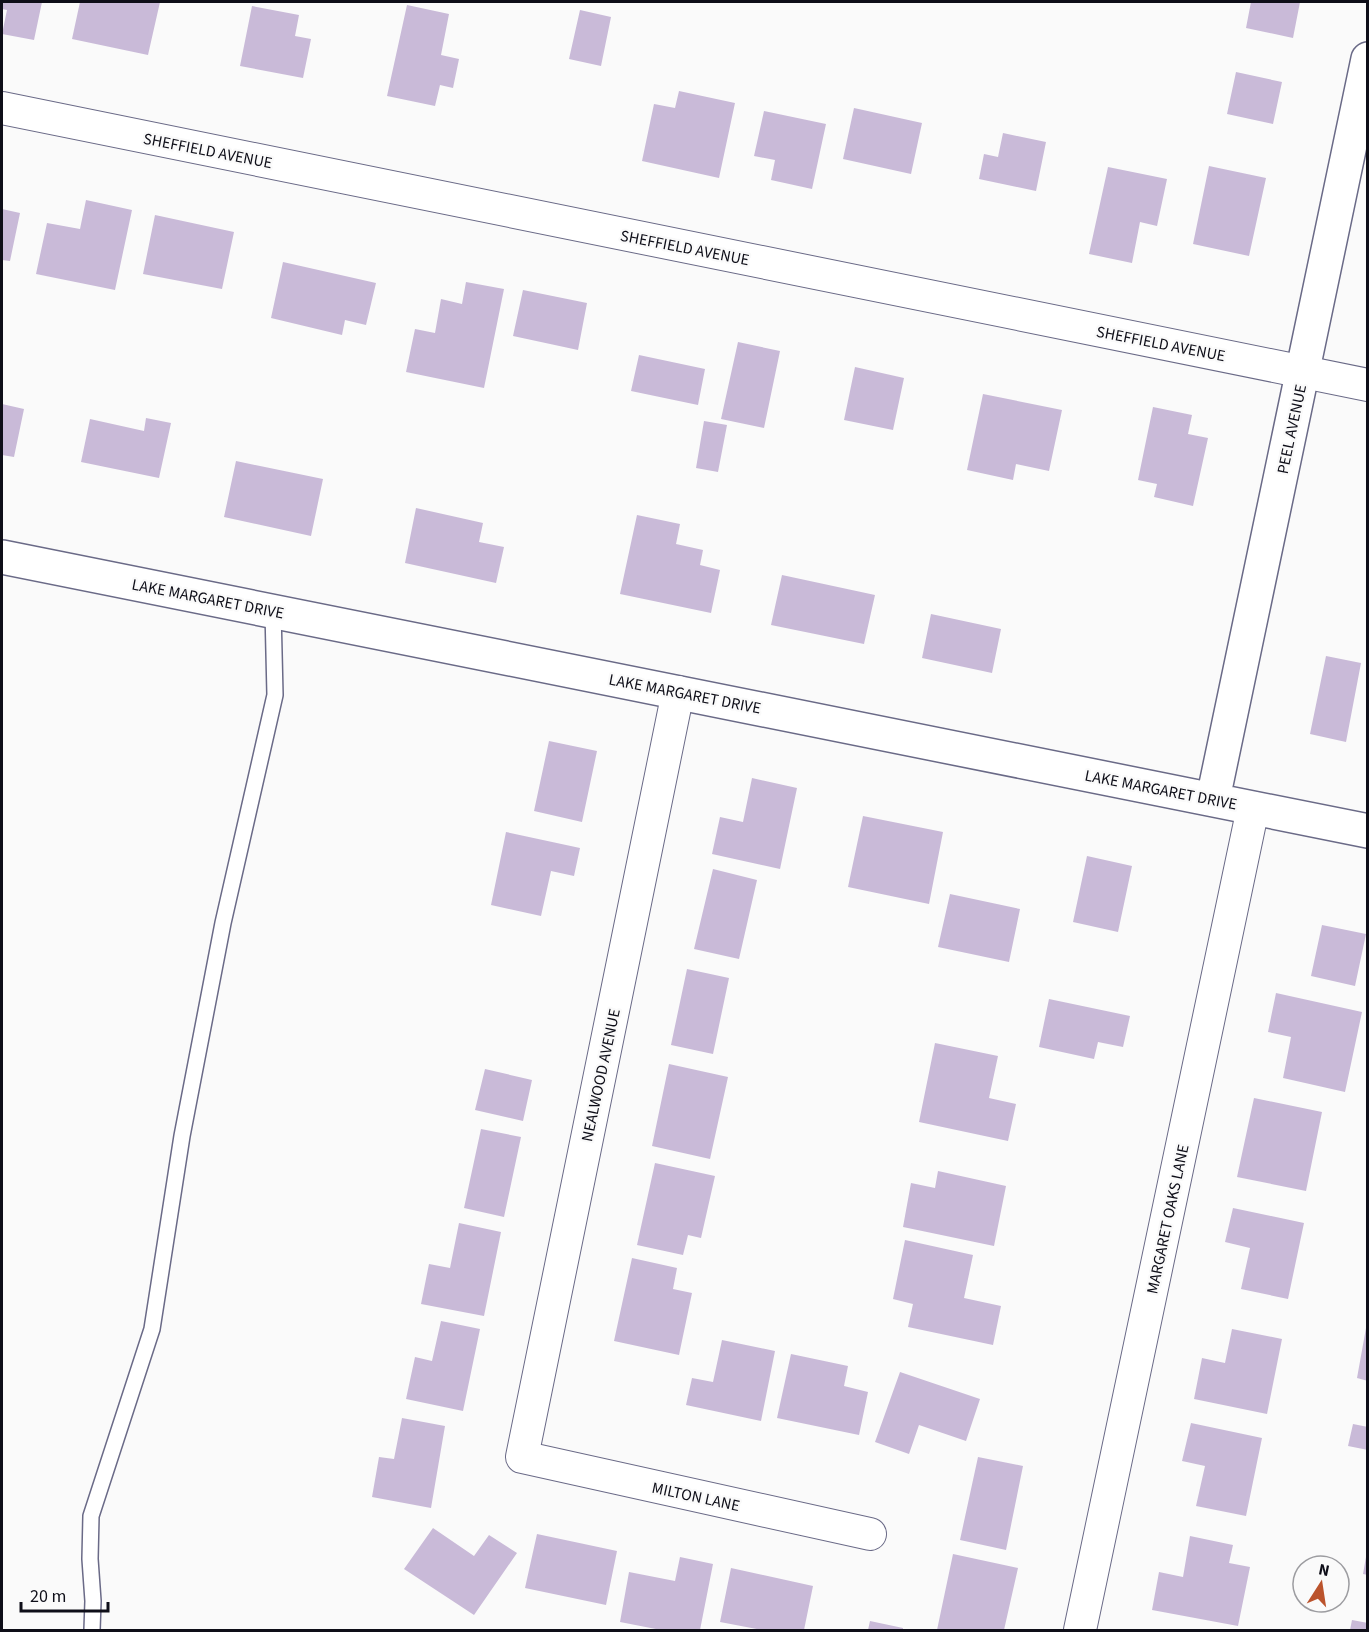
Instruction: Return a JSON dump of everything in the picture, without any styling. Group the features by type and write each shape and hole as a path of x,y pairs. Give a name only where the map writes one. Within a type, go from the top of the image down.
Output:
{"street":[{"name":"PEEL AVENUE","path":"1213,800 1368,59"},
{"name":"SHEFFIELD AVENUE","path":"2,108 1368,385"},
{"name":"LAKE MARGARET DRIVE","path":"2,556 1368,831"},
{"name":"NEALWOOD AVENUE","path":"522,1457 678,692"},
{"name":"MARGARET OAKS LANE","path":"1080,1630 1253,808"},
{"name":"MILTON LANE","path":"522,1457 870,1534"}],"lane":[{"path":"92,1630 91,1516 152,1329 182,1136 223,923 275,695 273,611"}],"building":[{"path":"2,2 42,2 34,40 2,34 7,10 2,9"},
{"path":"80,2 160,2 148,55 72,39"},
{"path":"1251,2 1300,2 1293,38 1246,28"},
{"path":"407,5 449,14 441,55 459,59 453,88 440,85 435,106 387,96"},
{"path":"252,6 299,15 295,36 311,39 303,78 240,66"},
{"path":"580,10 611,17 601,66 569,59"},
{"path":"1236,72 1282,82 1273,124 1227,114"},
{"path":"679,91 735,103 719,178 642,161 654,104 675,108"},
{"path":"854,108 922,123 911,174 843,159"},
{"path":"764,111 826,124 812,189 771,180 775,160 754,156"},
{"path":"1003,133 1046,142 1036,191 979,179 984,154 998,157"},
{"path":"1209,166 1266,178 1249,256 1193,244"},
{"path":"1108,167 1167,179 1157,226 1140,222 1132,263 1089,254"},
{"path":"86,200 132,210 115,290 36,274 47,223 80,229"},
{"path":"2,209 20,213 10,261 2,260"},
{"path":"155,215 234,232 222,289 143,274"},
{"path":"283,262 376,283 366,325 345,320 342,335 271,318"},
{"path":"466,282 504,289 484,388 406,372 415,329 435,333 441,299 462,304"},
{"path":"523,290 587,303 578,350 513,336"},
{"path":"738,342 780,351 764,428 721,419"},
{"path":"639,355 705,369 698,405 631,391"},
{"path":"855,367 904,378 893,430 844,420"},
{"path":"983,394 1062,410 1049,471 1016,464 1013,480 967,470"},
{"path":"2,404 24,409 14,457 2,455"},
{"path":"1153,407 1192,415 1188,434 1208,438 1193,506 1154,497 1157,484 1138,480"},
{"path":"146,418 171,423 159,478 81,462 90,419 144,431"},
{"path":"704,421 727,425 718,472 696,468"},
{"path":"236,461 323,479 311,536 224,517"},
{"path":"416,508 483,523 479,542 504,547 496,583 405,563"},
{"path":"637,515 680,524 676,544 703,550 700,565 720,570 711,613 620,594"},
{"path":"782,575 875,595 864,644 771,625"},
{"path":"931,614 1001,629 992,673 922,658"},
{"path":"1326,656 1361,663 1346,742 1310,734"},
{"path":"549,741 597,751 582,822 534,811"},
{"path":"752,778 797,788 780,869 712,854 720,817 743,822"},
{"path":"863,816 943,832 929,904 848,887"},
{"path":"506,832 580,848 574,876 551,871 541,916 491,905"},
{"path":"1087,856 1132,866 1118,932 1073,922"},
{"path":"713,869 757,880 739,959 694,949"},
{"path":"950,894 1020,909 1009,962 938,947"},
{"path":"1322,925 1366,934 1355,986 1311,976"},
{"path":"687,969 729,978 713,1054 671,1045"},
{"path":"1276,993 1362,1012 1345,1092 1283,1078 1291,1037 1268,1032"},
{"path":"1049,999 1130,1016 1123,1047 1098,1042 1094,1059 1039,1047"},
{"path":"935,1043 998,1056 989,1098 1016,1104 1008,1141 919,1122"},
{"path":"669,1064 728,1077 710,1159 652,1146"},
{"path":"485,1069 532,1080 523,1121 475,1110"},
{"path":"1254,1098 1322,1112 1306,1191 1237,1177"},
{"path":"481,1129 521,1137 504,1217 464,1208"},
{"path":"655,1163 715,1176 701,1238 688,1235 683,1255 637,1245"},
{"path":"938,1171 1006,1186 994,1246 903,1227 911,1183 935,1188"},
{"path":"1233,1208 1304,1223 1288,1299 1241,1289 1250,1248 1225,1242"},
{"path":"459,1223 501,1232 484,1316 421,1304 429,1264 450,1268"},
{"path":"905,1240 973,1255 964,1298 1001,1306 993,1345 908,1327 913,1304 893,1299"},
{"path":"632,1258 677,1268 673,1289 692,1293 679,1355 614,1341"},
{"path":"441,1321 480,1329 463,1411 406,1399 415,1357 432,1361"},
{"path":"1366,1328 1368,1329 1368,1381 1357,1378"},
{"path":"1232,1329 1282,1339 1267,1414 1194,1399 1202,1358 1225,1363"},
{"path":"722,1340 775,1351 761,1421 686,1405 692,1378 713,1382"},
{"path":"791,1354 848,1366 844,1386 868,1392 859,1435 777,1418"},
{"path":"900,1372 980,1399 966,1441 919,1425 909,1454 875,1442"},
{"path":"402,1418 445,1426 431,1508 372,1497 379,1457 394,1459"},
{"path":"1191,1423 1262,1438 1246,1516 1196,1506 1205,1466 1182,1461"},
{"path":"1353,1424 1368,1427 1368,1450 1348,1446"},
{"path":"978,1457 1023,1466 1006,1550 960,1540"},
{"path":"433,1528 474,1556 489,1535 517,1553 474,1615 404,1569"},
{"path":"537,1534 617,1551 606,1605 525,1588"},
{"path":"1190,1536 1233,1545 1229,1563 1250,1567 1238,1626 1152,1610 1159,1572 1183,1577"},
{"path":"953,1554 1018,1568 1004,1630 937,1630"},
{"path":"680,1557 713,1564 700,1630 661,1630 620,1622 629,1572 675,1581"},
{"path":"1366,1557 1368,1557 1368,1575 1363,1574"},
{"path":"731,1568 813,1586 804,1630 762,1630 720,1622"},
{"path":"1352,1620 1368,1623 1368,1630 1350,1630"},
{"path":"870,1621 903,1628 903,1630 868,1630"}]}
